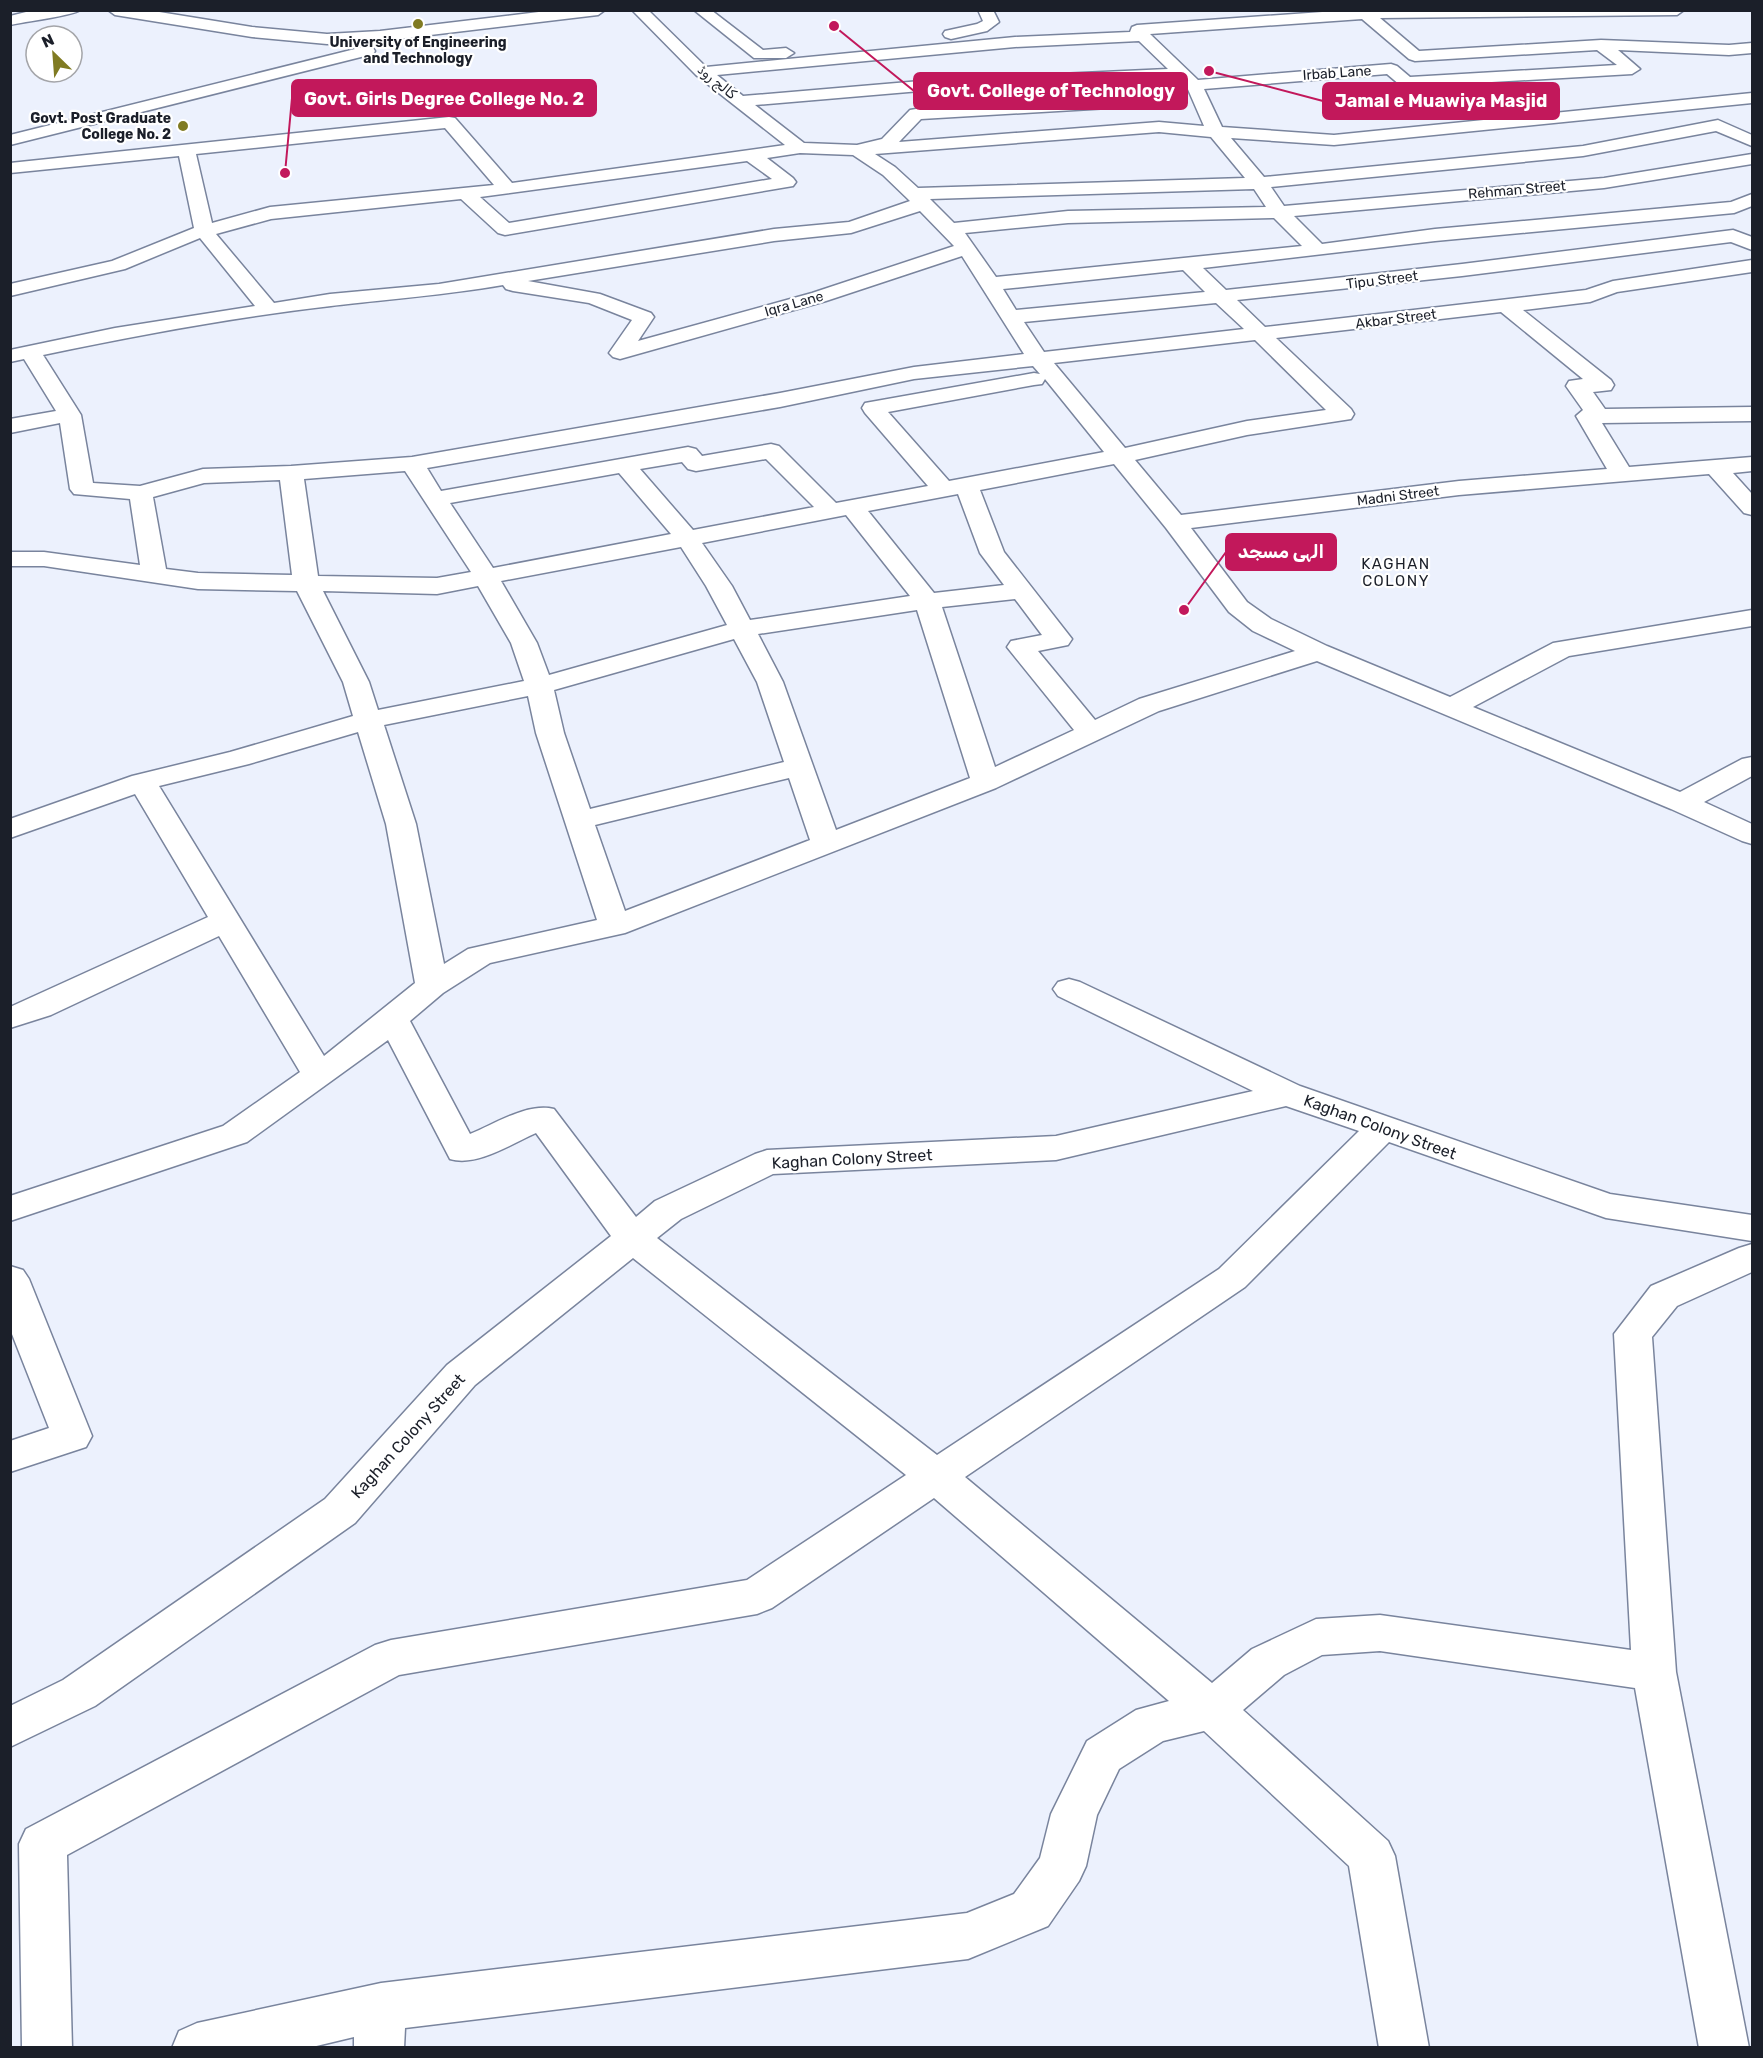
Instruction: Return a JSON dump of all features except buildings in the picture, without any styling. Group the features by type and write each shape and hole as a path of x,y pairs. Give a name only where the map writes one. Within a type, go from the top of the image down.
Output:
{"street":[{"path":"10,21 38,14 73,10"},
{"path":"115,10 252,32 327,39 442,29 598,10"},
{"name":"کالج روڈ","path":"639,10 702,72 800,148"},
{"path":"701,10 757,53 766,55 965,32 982,28 991,22 985,10"},
{"path":"1317,250 1280,212 1216,132 1195,87 1137,30 1420,12 1677,10"},
{"path":"1366,14 1415,56 1601,45 1729,50 1752,48"},
{"path":"10,140 390,45 442,29"},
{"path":"1390,33 1411,32"},
{"path":"702,72 1015,42 1142,36"},
{"name":"Irbab Lane","path":"1195,87 1391,69 1406,82 1632,69 1601,45"},
{"path":"1729,50 1752,65"},
{"path":"739,101 932,85 1181,73"},
{"path":"857,150 888,142 916,114 1126,102 1120,94 1195,87"},
{"path":"10,290 118,265 186,236 270,213 508,189 800,148 857,150 1159,127 1334,140 1487,126 1593,112 1752,98"},
{"path":"10,168 449,122 508,189"},
{"path":"1045,367 915,373 780,400 412,464 291,473 203,476 141,493 82,489 70,415 20,354 115,334 330,300 439,290 774,235 851,227 918,198 1259,183 1396,171 1583,151 1718,125 1752,141"},
{"path":"857,150 889,171 958,238 990,284 1009,317 1045,367 1175,523 1238,607 1248,616 1318,652 1681,803 1752,836"},
{"path":"187,151 204,231 269,310"},
{"path":"465,193 505,230 787,182 751,155"},
{"name":"Rehman Street","path":"958,238 1068,217 1280,212 1604,183 1752,159"},
{"path":"990,284 1447,234 1734,207 1752,200"},
{"name":"Tipu Street","path":"1009,317 1222,297 1585,257 1733,236 1752,244"},
{"name":"Iqra Lane","path":"490,281 593,298 644,316 620,353 819,297 958,238"},
{"path":"10,559 44,559 198,580 437,586 485,575 1120,456 1247,428 1343,414 1188,264"},
{"name":"Akbar Street","path":"1045,367 1260,334 1590,296 1613,287 1752,266"},
{"path":"1713,272 1743,288"},
{"path":"1506,306 1603,385 1577,386 1599,416"},
{"path":"1045,367 873,408 955,488 992,553 1059,639 1020,647 1091,732"},
{"path":"1622,474 1587,416 1752,414"},
{"path":"10,426 70,415"},
{"path":"435,499 688,454 696,464 771,451 841,509 927,601 986,782"},
{"path":"412,464 485,575 524,643 539,686 550,733 614,926"},
{"name":"Madni Street","path":"1175,523 1459,488 1752,464"},
{"path":"624,465 687,538 719,586 742,629 770,682 826,845"},
{"path":"1714,466 1752,508"},
{"path":"291,473 306,583 356,682 401,824 432,986"},
{"path":"141,493 154,574"},
{"path":"10,829 142,782 239,758 368,720 539,686 742,629 927,601 1022,591"},
{"path":"1452,707 1562,649 1752,618"},
{"path":"10,1209 235,1134 358,1048 432,986 479,956 614,926 986,782 1149,705 1318,652"},
{"path":"1681,803 1752,765"},
{"path":"579,820 800,767"},
{"path":"142,782 319,1075"},
{"path":"10,1018 39,1008 226,921"},
{"path":"1069,989 1288,1094"},
{"path":"393,1019 462,1151 542,1117 632,1238 937,1477 1212,1710 1371,1856 1404,2048"},
{"name":"Kaghan Colony Street","path":"10,1728 79,1693 340,1511 461,1376 668,1210 767,1162 1056,1148 1288,1094 1606,1206 1752,1228"},
{"path":"47,2048 43,1844 391,1658 757,1596 1233,1278 1383,1128"},
{"path":"1724,2048 1654,1672 1633,1334 1664,1296 1752,1257"},
{"path":"10,1279 72,1436 10,1457"},
{"path":"197,2048 380,2027 968,1936 1031,1910 1062,1866 1074,1814 1103,1755 1152,1724 1212,1710 1268,1662 1316,1637 1380,1633 1654,1672"}],"place":[{"name":"University of Engineering and Technology","path":"418,24"},
{"name":"Govt. College of Technology","path":"834,26"},
{"name":"Jamal e Muawiya Masjid","path":"1209,71"},
{"name":"Govt. Post Graduate College No. 2","path":"183,126"},
{"name":"Govt. Girls Degree College No. 2","path":"285,173"},
{"name":"الہی مسجد","path":"1184,610"}],"district":[{"name":"KAGHAN COLONY","path":"1396,572"}]}
